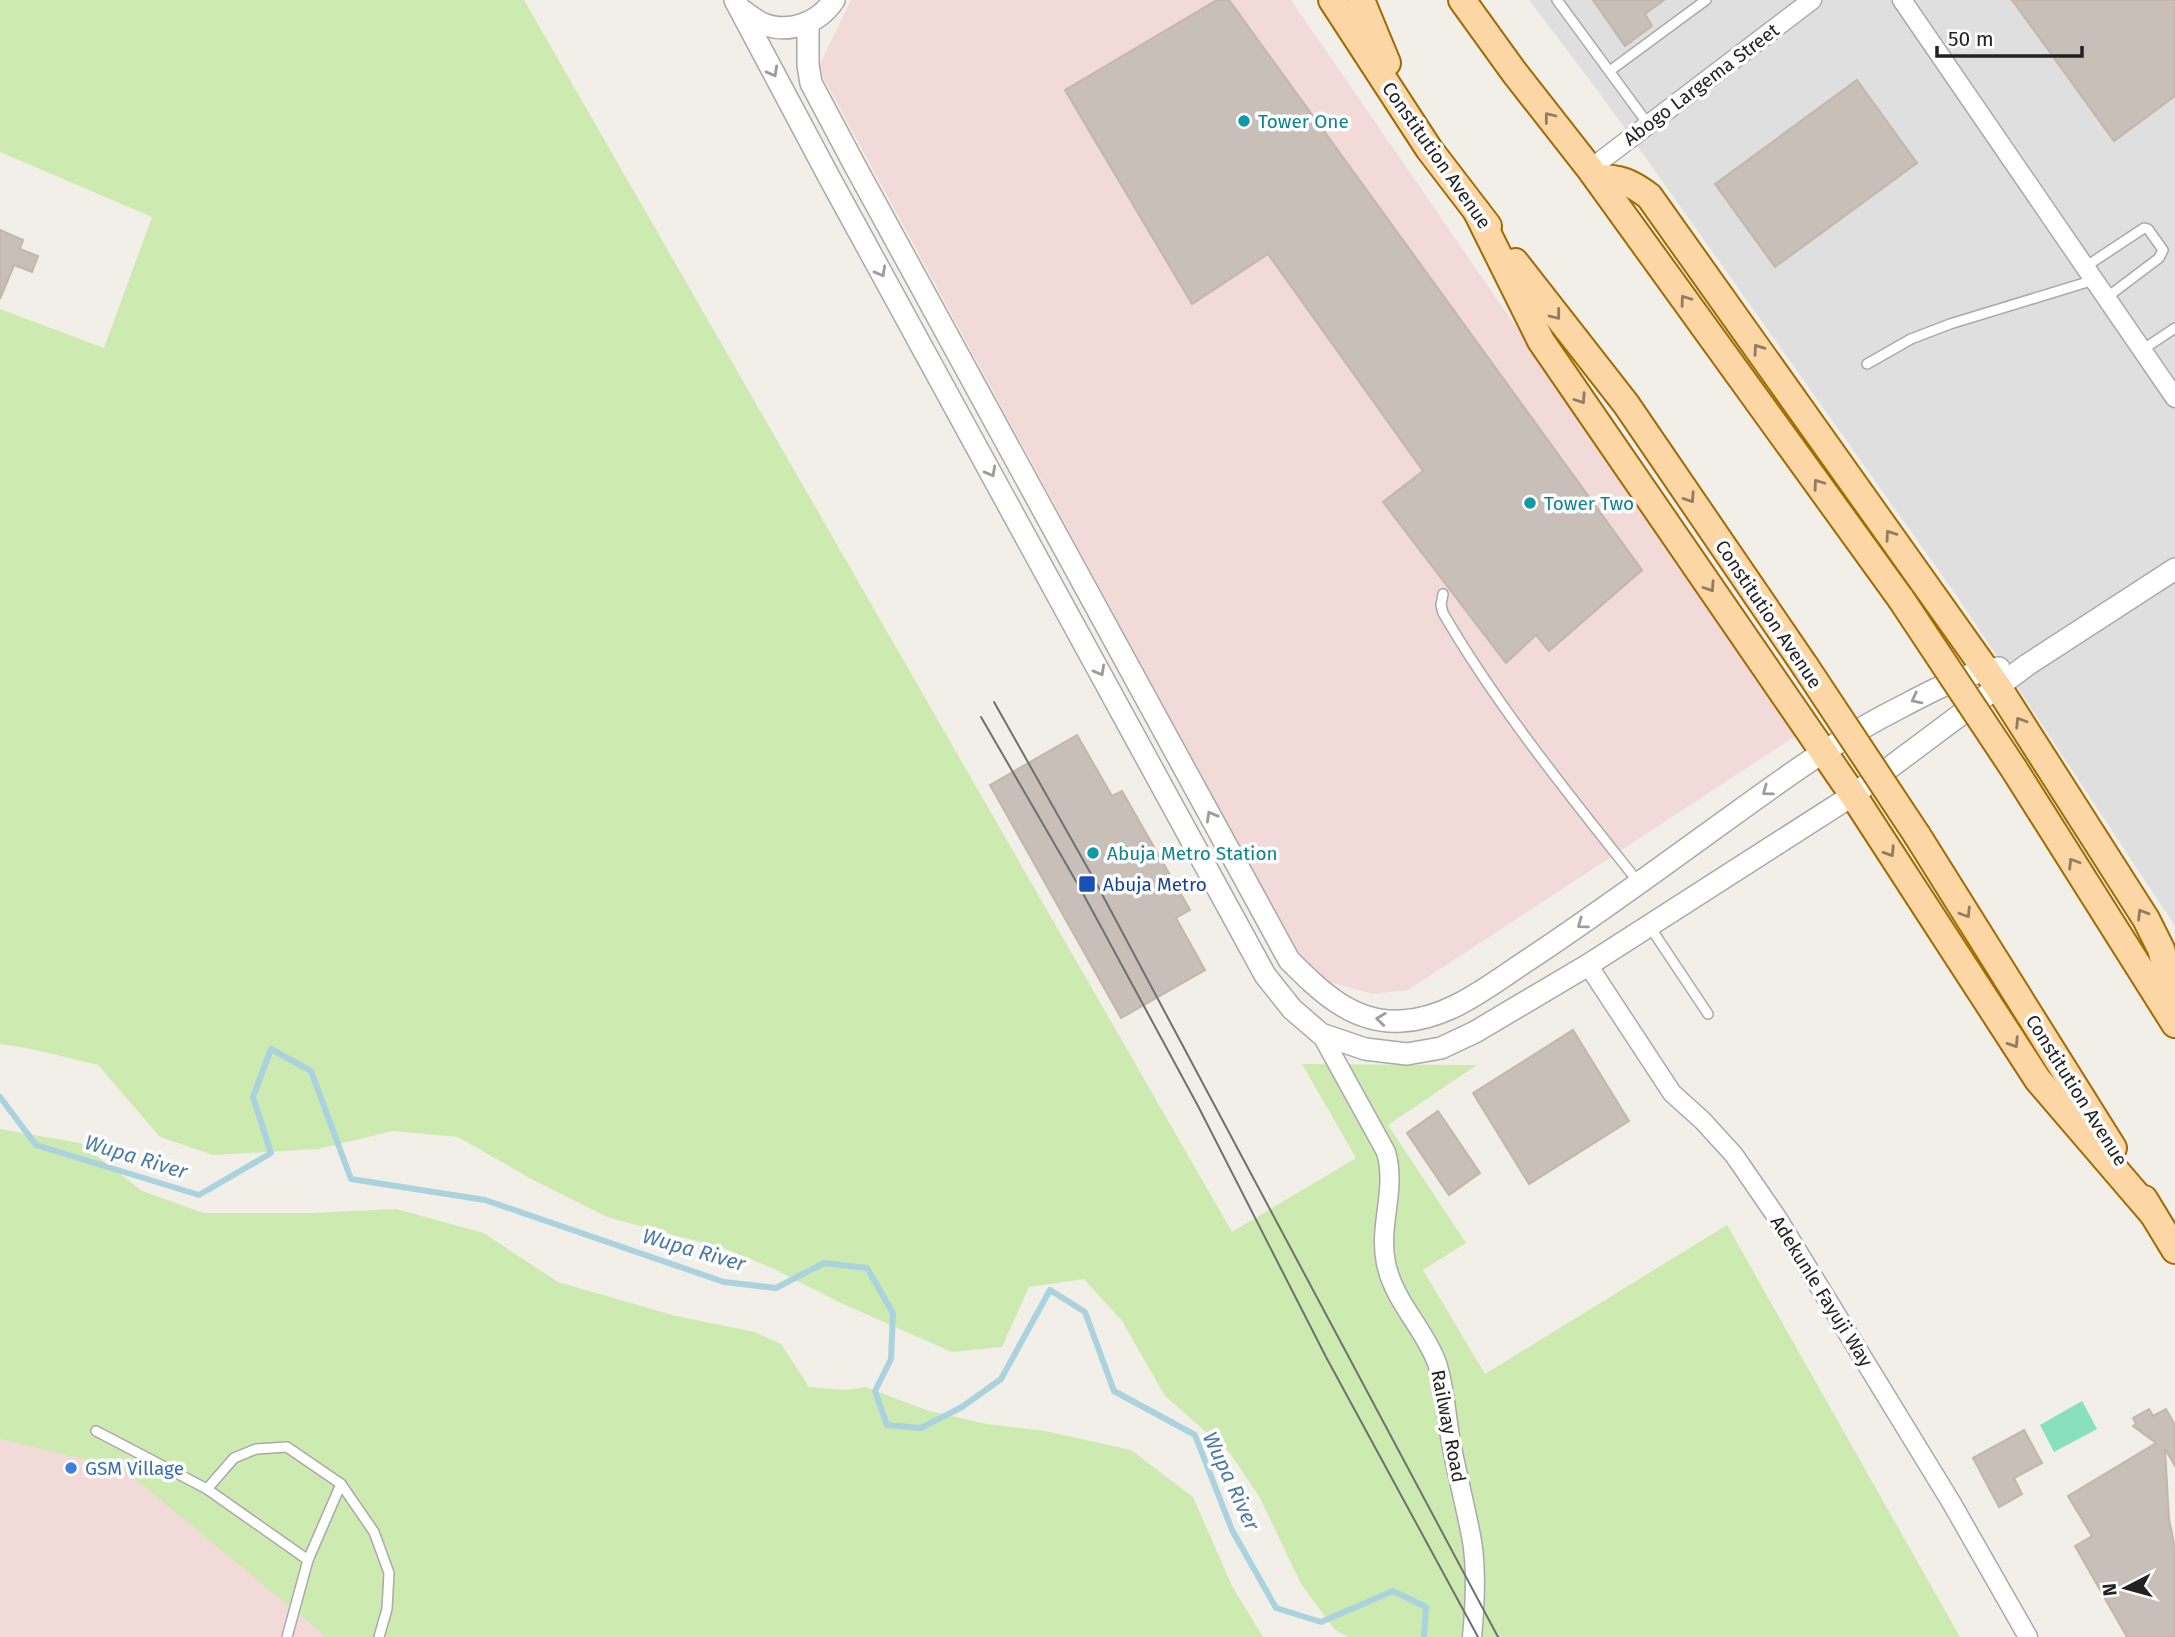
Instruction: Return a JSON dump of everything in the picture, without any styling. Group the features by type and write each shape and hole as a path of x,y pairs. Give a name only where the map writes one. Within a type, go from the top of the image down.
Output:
{"main road":[{"name":"Constitution Avenue","path":"1332,0 1429,149 1626,404 1805,666 1917,835 2175,1250"},
{"path":"1361,0 1404,111"},
{"path":"1462,0 1593,173 1901,599 2014,769 2175,1024"},
{"path":"1593,173 1617,178 1649,195 1992,678 2146,919 2168,945 2175,1000"},
{"path":"1477,212 1541,341 1853,795 2038,1080 2153,1214"}],"street":[{"path":"739,5 762,24 785,28 808,23 827,10 834,0"},
{"name":"Abogo Largema Street","path":"1593,173 1648,124 1812,0"},
{"path":"1902,0 2175,398"},
{"path":"739,5 829,177 1265,975 1292,1009 1321,1034 1365,1049 1407,1054 1441,1048 1475,1032 1588,965 1853,795 1992,678"},
{"path":"808,23 808,65 811,83 820,101 1289,960 1341,1007 1370,1018 1401,1021 1431,1016 1464,1002 1570,932 1822,751 1936,689 1992,678 2027,664 2175,569"},
{"name":"Adekunle Fayuji Way","path":"1588,965 1672,1093 1703,1121 1734,1155 1776,1216 1951,1502 2028,1637"},
{"name":"Railway Road","path":"1321,1034 1386,1152 1391,1169 1383,1243 1386,1264 1393,1286 1431,1350 1441,1378 1451,1443 1472,1544 1472,1637"}],"lane":[{"path":"1557,0 1611,70 1648,124"},
{"path":"1611,70 1706,0"},
{"path":"1867,363 1911,339 2090,274 2144,228 2148,229 2163,250 2159,258 2106,298"},
{"path":"2142,350 2175,328"},
{"path":"1443,594 1443,613 1489,687 1639,883"},
{"path":"1649,926 1708,1014"},
{"path":"96,1430 207,1489 308,1560"},
{"path":"207,1489 234,1458 256,1449 287,1447 341,1485 374,1531 389,1573 387,1609 379,1637"},
{"path":"287,1637 308,1560 341,1485"}],"shaded area":[{"path":"851,0 1291,0 1797,735 1408,990 1373,994 1329,982 1298,954 818,68"},
{"path":"1529,0 2175,0 2175,926 1961,602 1599,92"},
{"name":"GSM Village","path":"0,1351 339,1637 0,1637"}],"green space":[{"path":"0,0 524,0 1232,1232 1356,1158 1302,1064 1477,1065 1388,1125 1466,1243 1423,1270 1485,1374 1727,1225 1960,1637 1348,1637 1335,1630 1301,1584 1259,1496 1229,1452 1165,1396 1122,1321 1084,1279 1029,1287 1002,1347 952,1352 726,1249 607,1217 533,1180 458,1137 393,1131 318,1149 213,1155 160,1137 98,1065 0,1044 0,309 104,348 152,217 0,152"},
{"path":"0,1129 80,1143 142,1191 204,1213 309,1213 396,1209 484,1233 558,1282 676,1316 755,1332 781,1344 809,1387 846,1390 865,1387 929,1411 987,1424 1045,1431 1131,1450 1193,1497 1232,1586 1263,1637 324,1637 122,1468 0,1439"},
{"path":"2082,1401 2097,1429 2054,1452 2040,1425"}],"building":[{"path":"1217,0 1229,0 1642,570 1549,651 1536,635 1506,663 1383,502 1423,471 1268,254 1192,304 1065,90"},
{"path":"1593,0 1664,0 1645,14 1652,26 1625,46"},
{"path":"2012,0 2175,0 2175,96 2114,141"},
{"path":"1857,80 1917,163 1775,267 1715,184"},
{"path":"0,230 23,240 20,249 38,256 32,272 14,265 0,299"},
{"name":"Abuja Metro Station","path":"1077,735 1112,796 1122,791 1190,910 1176,918 1205,970 1121,1018 990,785"},
{"path":"1573,1030 1629,1121 1529,1184 1473,1093"},
{"path":"1438,1111 1480,1173 1449,1195 1407,1133"},
{"path":"2149,1409 2153,1416 2166,1409 2175,1425 2175,1466 2165,1449 2169,1519 2175,1548 2175,1637 2127,1637 2075,1546 2092,1536 2068,1496 2156,1443 2133,1426 2136,1424 2133,1418"},
{"path":"2024,1430 2042,1463 2014,1478 2022,1494 1999,1507 1973,1458"}],"waterway":[{"name":"Wupa River","path":"0,1097 36,1145 199,1195 271,1153 253,1097 271,1049 311,1071 351,1179 485,1200 724,1282 776,1288 824,1263 867,1268 893,1313 891,1359 875,1391 887,1425 921,1428 962,1407 1001,1379 1050,1290 1085,1312 1114,1391 1195,1435 1232,1530 1276,1608 1321,1622 1393,1591 1426,1607 1424,1637"}],"tram line":[{"path":"994,702 1095,881 1498,1637"},
{"path":"981,717 1080,888 1198,1106 1326,1357 1478,1637"}],"place":[{"name":"Tower One","path":"1244,121"},
{"name":"Tower Two","path":"1530,503"},
{"name":"Abuja Metro Station","path":"1093,853"},
{"name":"Abuja Metro","path":"1087,884"},
{"name":"GSM Village","path":"71,1468"}]}
